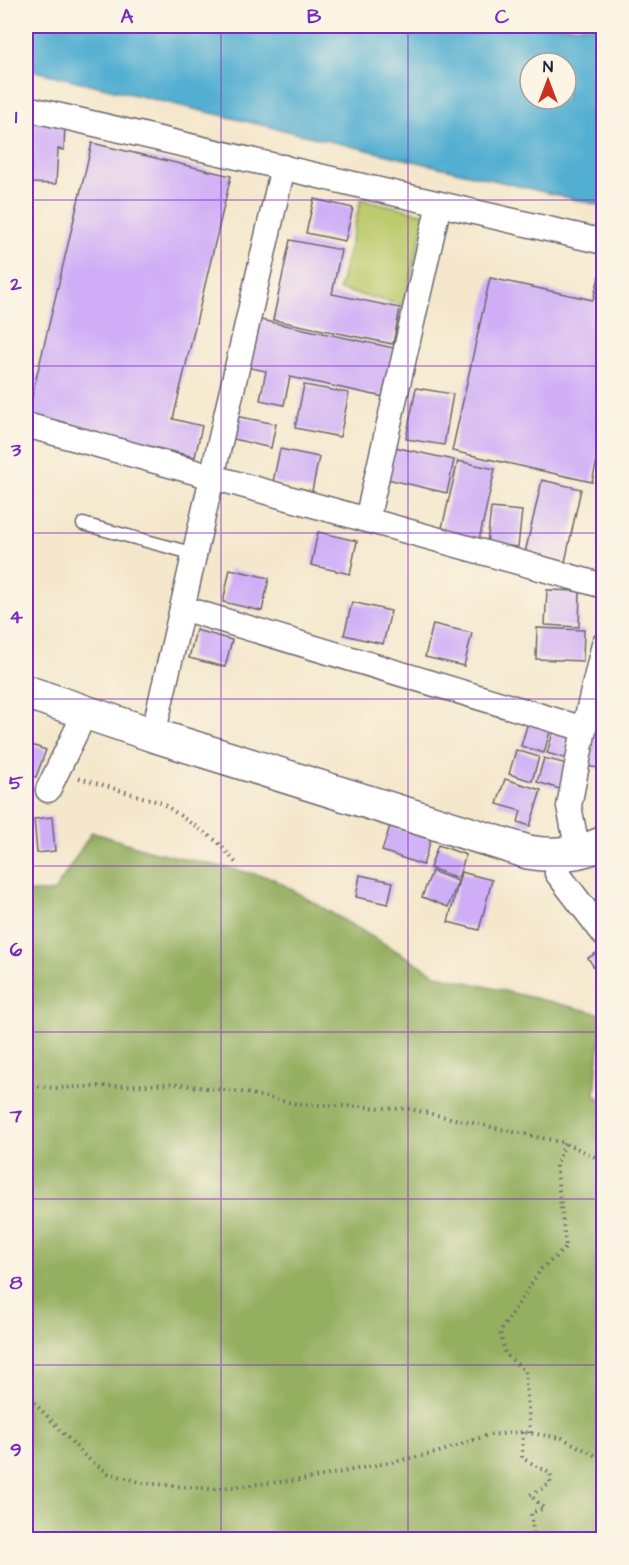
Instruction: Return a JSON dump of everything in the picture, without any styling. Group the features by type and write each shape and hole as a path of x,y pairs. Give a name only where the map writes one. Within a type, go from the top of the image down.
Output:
{"street":[{"path":"26,108 603,242"},
{"path":"153,735 283,167"},
{"path":"367,520 439,204"},
{"path":"26,425 603,586"},
{"path":"182,608 584,729"},
{"path":"581,850 569,806 603,644"},
{"path":"26,692 153,735 528,852 543,855 581,850"},
{"path":"48,790 85,713"},
{"path":"581,850 557,873 603,934"}],"lane":[{"path":"83,524 195,554"}],"path":[{"path":"48,790 80,778 162,803 218,842 236,863"},
{"path":"26,1085 55,1088 185,1085 241,1092 297,1104 409,1109 565,1143 603,1161"},
{"path":"530,1433 525,1371 505,1354 501,1332 541,1269 566,1248 556,1166 565,1143"},
{"path":"26,1394 86,1457 108,1473 144,1483 213,1489 308,1479 436,1453 488,1436 523,1432 562,1438 603,1460"},
{"path":"523,1432 522,1458 551,1474 550,1484 530,1495 544,1508 531,1513 534,1538 531,1539"}],"green space":[{"path":"361,199 426,214 404,305 339,290"},
{"path":"92,832 151,851 272,878 437,975 602,1014 595,1094 604,1104 603,1539 26,1539 26,892 54,892"}],"water":[{"path":"26,26 603,26 603,206 26,69"}],"building":[{"path":"34,121 65,123 64,150 58,149 56,184 30,183"},
{"path":"92,143 231,176 173,419 202,426 195,457 27,417"},
{"path":"314,199 353,208 345,241 306,233"},
{"path":"290,240 341,250 332,294 400,308 393,344 273,320"},
{"path":"604,258 604,430 592,482 452,451 490,278 593,300"},
{"path":"256,319 394,348 384,397 290,377 284,405 260,400 266,371 246,367"},
{"path":"304,385 349,393 340,437 295,428"},
{"path":"416,388 453,394 444,445 406,439"},
{"path":"230,415 276,424 271,448 225,437"},
{"path":"394,447 454,460 447,493 387,479"},
{"path":"280,449 319,457 312,491 273,482"},
{"path":"458,461 495,469 479,540 441,532"},
{"path":"542,480 581,489 565,562 525,553"},
{"path":"491,508 522,511 518,547 487,544"},
{"path":"318,532 357,541 350,574 311,565"},
{"path":"230,569 269,578 262,611 223,602"},
{"path":"547,590 580,591 579,627 545,625"},
{"path":"352,602 391,611 383,644 344,635"},
{"path":"433,624 472,633 464,666 425,657"},
{"path":"537,628 584,630 583,661 536,659"},
{"path":"196,630 232,640 225,667 189,658"},
{"path":"598,703 604,704 604,769 586,766"},
{"path":"528,722 551,728 544,753 521,746"},
{"path":"554,729 578,735 571,760 547,753"},
{"path":"26,743 46,750 36,777 26,774"},
{"path":"516,750 539,757 532,781 509,774"},
{"path":"544,758 567,764 560,789 537,782"},
{"path":"505,779 541,790 530,826 518,822 521,811 497,804"},
{"path":"52,817 55,851 37,853 34,819"},
{"path":"390,826 431,839 423,865 382,851"},
{"path":"438,845 466,855 458,878 430,868"},
{"path":"432,871 458,881 448,907 422,897"},
{"path":"461,872 492,880 479,930 448,922"},
{"path":"360,875 393,882 388,904 356,897"},
{"path":"604,950 604,983 588,958"}]}
